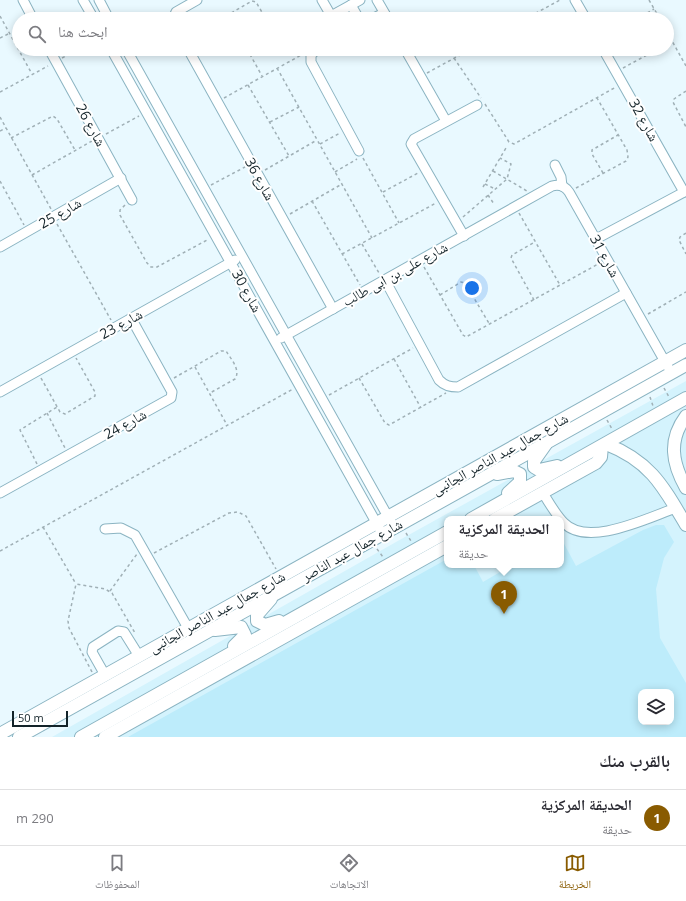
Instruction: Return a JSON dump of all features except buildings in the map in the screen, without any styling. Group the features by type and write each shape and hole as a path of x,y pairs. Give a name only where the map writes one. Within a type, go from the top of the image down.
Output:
{"main road":[{"name":"شارع جمال عبد الناصر الجانبى","path":"0,734 280,577 380,528 394,523 665,361 686,350"},
{"name":"شارع جمال عبد الناصر","path":"394,523 485,477 686,365"},
{"path":"476,516 686,398"},
{"path":"686,416 678,429 673,451 675,466 686,488"},
{"path":"548,442 534,461 535,469 541,470 573,462"},
{"path":"500,516 596,463 601,457 604,445"},
{"path":"604,445 630,455 647,469 662,485 686,525"},
{"path":"485,477 514,471 521,475 520,482 496,505"},
{"name":"شارع جمال عبد الناصر","path":"19,737 372,539 380,528"},
{"path":"105,737 415,555 444,534"},
{"path":"81,737 92,734 213,663 388,566 415,555 444,547"},
{"path":"277,592 257,615 259,623 265,625 299,615"},
{"path":"206,632 238,626 245,632 244,638 213,663"}],"street":[{"path":"22,0 29,12"},
{"path":"83,0 90,12"},
{"path":"98,0 105,12"},
{"path":"176,12 197,0"},
{"path":"322,0 329,12"},
{"path":"341,12 360,0"},
{"path":"377,0 384,12"},
{"path":"575,0 582,12"},
{"path":"351,5 355,12"},
{"name":"شارع 26","path":"53,56 132,200"},
{"name":"شارع 30","path":"115,56 380,528"},
{"name":"شارع 30","path":"130,56 322,399 394,523"},
{"name":"شارع 36","path":"192,56 332,309"},
{"path":"313,56 311,62 359,151"},
{"path":"409,56 446,122"},
{"name":"شارع 32","path":"596,239 685,191 607,56"},
{"path":"464,236 411,146 411,142 477,105"},
{"path":"516,206 552,186 562,186 561,177 555,166"},
{"name":"شارع 25","path":"0,247 120,178"},
{"name":"شارع 31","path":"562,186 569,192 672,373"},
{"name":"شارع على بن ابى طالب","path":"275,341 516,206"},
{"name":"شارع 23","path":"0,392 242,256"},
{"path":"384,280 439,380 448,386 458,387 626,293"},
{"name":"شارع 24","path":"0,493 170,399 172,394 167,382 131,318"},
{"path":"542,493 558,516"},
{"path":"564,524 572,529 590,534 608,531 676,508"},
{"path":"105,529 113,527 128,530 134,535 188,628"},
{"path":"101,678 92,652 92,647 118,631 124,632 139,656"}],"path":[{"path":"538,12 560,0"},
{"path":"649,0 656,12"},
{"path":"234,12 254,1 261,12"},
{"path":"649,12 654,9"},
{"path":"0,16 12,37"},
{"path":"0,38 10,33"},
{"path":"674,45 686,66"},
{"path":"22,56 32,74"},
{"path":"0,92 67,56"},
{"path":"251,56 262,76"},
{"path":"218,102 298,56"},
{"path":"420,76 458,56"},
{"path":"617,72 646,56"},
{"path":"454,58 512,144 623,83"},
{"path":"277,68 372,238"},
{"path":"248,84 289,156"},
{"path":"686,91 674,98 673,102 686,127"},
{"path":"569,192 626,160 628,157 628,152 597,98"},
{"path":"270,122 299,107"},
{"path":"32,175 146,112"},
{"path":"12,138 53,116 57,119 75,150"},
{"path":"0,117 115,327"},
{"path":"0,132 6,128"},
{"path":"320,144 347,129"},
{"path":"603,173 592,154 592,150 618,135"},
{"path":"258,174 317,140"},
{"path":"483,187 506,148"},
{"path":"335,172 362,157 399,223"},
{"path":"462,217 507,179 510,164 500,158"},
{"path":"205,189 252,163"},
{"path":"382,192 425,169"},
{"path":"492,171 535,196"},
{"path":"0,181 28,231"},
{"path":"282,218 342,184"},
{"path":"485,184 495,189"},
{"path":"488,195 494,204"},
{"path":"342,254 443,199"},
{"path":"132,200 121,208 119,213 147,263 151,267 157,267 216,236"},
{"path":"312,201 364,291"},
{"path":"516,206 560,286"},
{"path":"686,234 678,240 686,254"},
{"path":"534,300 511,258 512,255 536,242"},
{"path":"362,244 384,280"},
{"path":"420,260 464,336 468,337 607,259"},
{"path":"440,294 461,282 465,283 490,325"},
{"path":"641,318 686,292"},
{"path":"322,399 419,344"},
{"path":"37,371 57,407 61,413 64,414 95,396 94,391 72,351"},
{"path":"167,382 225,351 237,370 238,375 235,379 210,393"},
{"path":"393,359 421,408"},
{"path":"195,366 227,425"},
{"path":"359,378 387,424 393,424 458,387"},
{"path":"656,382 668,408"},
{"path":"656,382 651,404 668,408"},
{"path":"0,551 300,386"},
{"path":"41,470 20,430 57,407"},
{"path":"602,412 617,438"},
{"path":"47,413 69,455"},
{"path":"147,557 229,513 238,512 246,516 280,577"},
{"path":"394,523 415,555"},
{"path":"43,527 76,584 68,621 69,628 101,678"},
{"path":"372,539 388,566"},
{"path":"110,591 142,548"},
{"path":"76,584 110,591 139,639"}],"shaded area":[{"path":"686,381 686,737 52,737 396,542"},
{"path":"656,525 664,525 674,542 664,558 656,589 660,638 686,683 686,737 128,737 444,561 444,568 476,568 483,582 507,568 564,568 564,544 576,566 643,530"}],"place":[{"name":"الحديقة المركزية","path":"504,614"}]}
